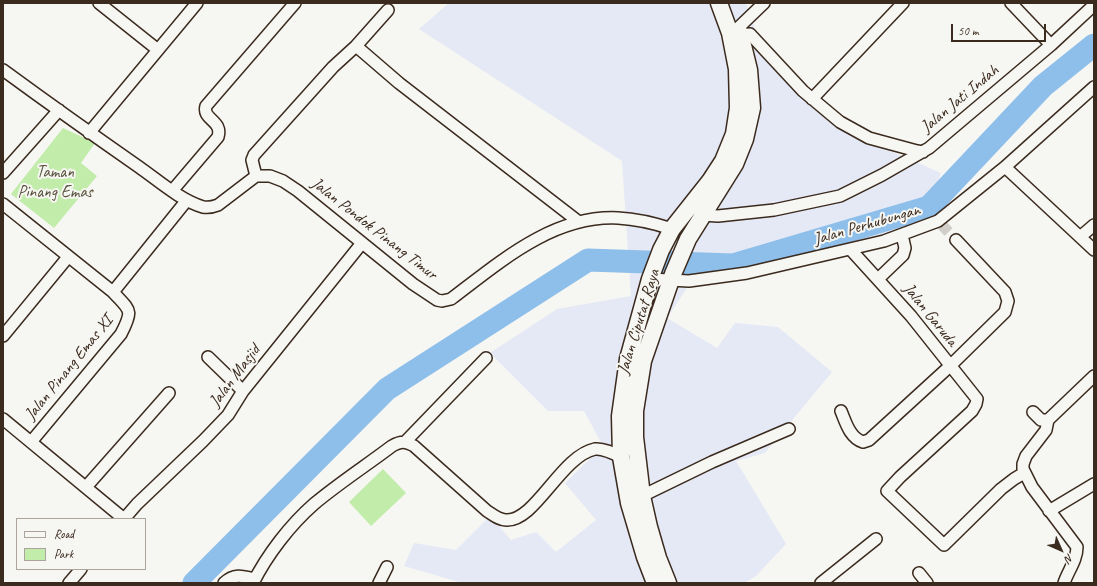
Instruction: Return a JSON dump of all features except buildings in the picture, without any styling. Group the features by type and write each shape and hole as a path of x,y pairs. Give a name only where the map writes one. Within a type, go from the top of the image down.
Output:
{"main road":[{"name":"Jalan Ciputat Raya","path":"655,583 629,503 621,457 620,416 628,359 651,277 662,248 672,229 710,181 723,161 734,134 738,108 736,69 730,33 719,3"},
{"name":"Jalan Ciputat Raya","path":"668,583 658,558 642,496 635,437 635,411 643,362 674,272 688,239 735,164 745,140 752,108 749,70 730,3"},
{"path":"662,248 674,272"}],"street":[{"path":"99,3 158,50"},
{"path":"89,133 197,3"},
{"path":"172,191 218,137 220,131 218,126 206,114 206,106 295,3"},
{"path":"739,32 764,3"},
{"path":"1011,3 1051,46"},
{"path":"812,99 899,4"},
{"name":"Jalan Jati Indah","path":"739,32 750,34 803,91 840,122 869,138 923,152 1051,46 1094,5"},
{"path":"3,70 172,191 187,200 205,207 212,207 224,201 256,176 252,160 254,155 333,67 356,46 388,10"},
{"path":"356,46 399,83 579,222"},
{"name":"Jalan Perhubungan","path":"651,277 674,272 689,281 747,273 851,250 940,222 1005,168 1094,87"},
{"path":"3,172 59,110"},
{"path":"703,216 718,216 774,210 840,196 923,152"},
{"path":"1005,168 1094,250"},
{"name":"Jalan Pondok Pinang Timur","path":"256,176 270,176 283,181 298,191 413,284 436,300 442,301 452,299 509,255 528,244 557,229 579,222 617,218 650,222 672,229"},
{"path":"113,292 187,200"},
{"name":"Jalan Pinang Emas XI","path":"3,204 113,292 128,309 130,316 121,334 31,442"},
{"path":"1080,237 1094,225"},
{"path":"878,279 903,255 905,248 902,235"},
{"name":"Jalan Garuda","path":"851,250 911,316 950,366 1000,318 1007,307 1008,301 1005,292 956,240"},
{"name":"Jalan Masjid","path":"125,518 137,504 223,420 243,391 362,243"},
{"path":"3,336 68,257"},
{"path":"208,357 243,391"},
{"path":"406,441 486,358"},
{"path":"841,411 848,428 855,438 863,442 869,440 950,366 974,394 977,399 972,411 900,477 887,491 944,545 1001,489 1024,473"},
{"path":"1064,583 1075,559 1077,547 1032,488 1024,473 1024,460 1046,430 1048,420 1094,376"},
{"path":"86,487 169,393"},
{"path":"1033,412 1041,420 1048,420"},
{"path":"3,418 123,518"},
{"path":"642,496 712,462 789,429"},
{"path":"224,583 228,579 237,575 254,581 269,555 284,536 314,504 400,441 406,441 420,450 487,511 495,516 508,520 517,518 531,508 568,466 582,454 596,449 610,452 621,457"},
{"path":"1049,510 1094,484"},
{"path":"821,583 876,539"},
{"path":"379,583 387,567"},
{"path":"69,583 80,570"},
{"path":"919,573 927,583"}],"shaded area":[{"path":"449,3 746,3 765,57 861,138 941,173 924,226 801,258 693,279 667,318 717,348 735,323 778,327 832,372 765,453 736,461 786,544 756,576 744,583 459,583 404,566 414,543 456,550 490,516 511,540 536,532 556,552 596,520 565,483 603,446 584,411 548,411 490,353 557,309 631,296 622,161 419,29"}],"green space":[{"name":"Taman Pinang Emas","path":"63,128 95,143 81,163 97,176 54,228 11,194"},
{"path":"383,469 406,493 371,526 349,502"}],"waterway":[{"path":"194,583 387,389 588,260 733,265 929,207 1043,86 1094,45"}],"tunnel":[{"path":"941,224 956,240"}]}
